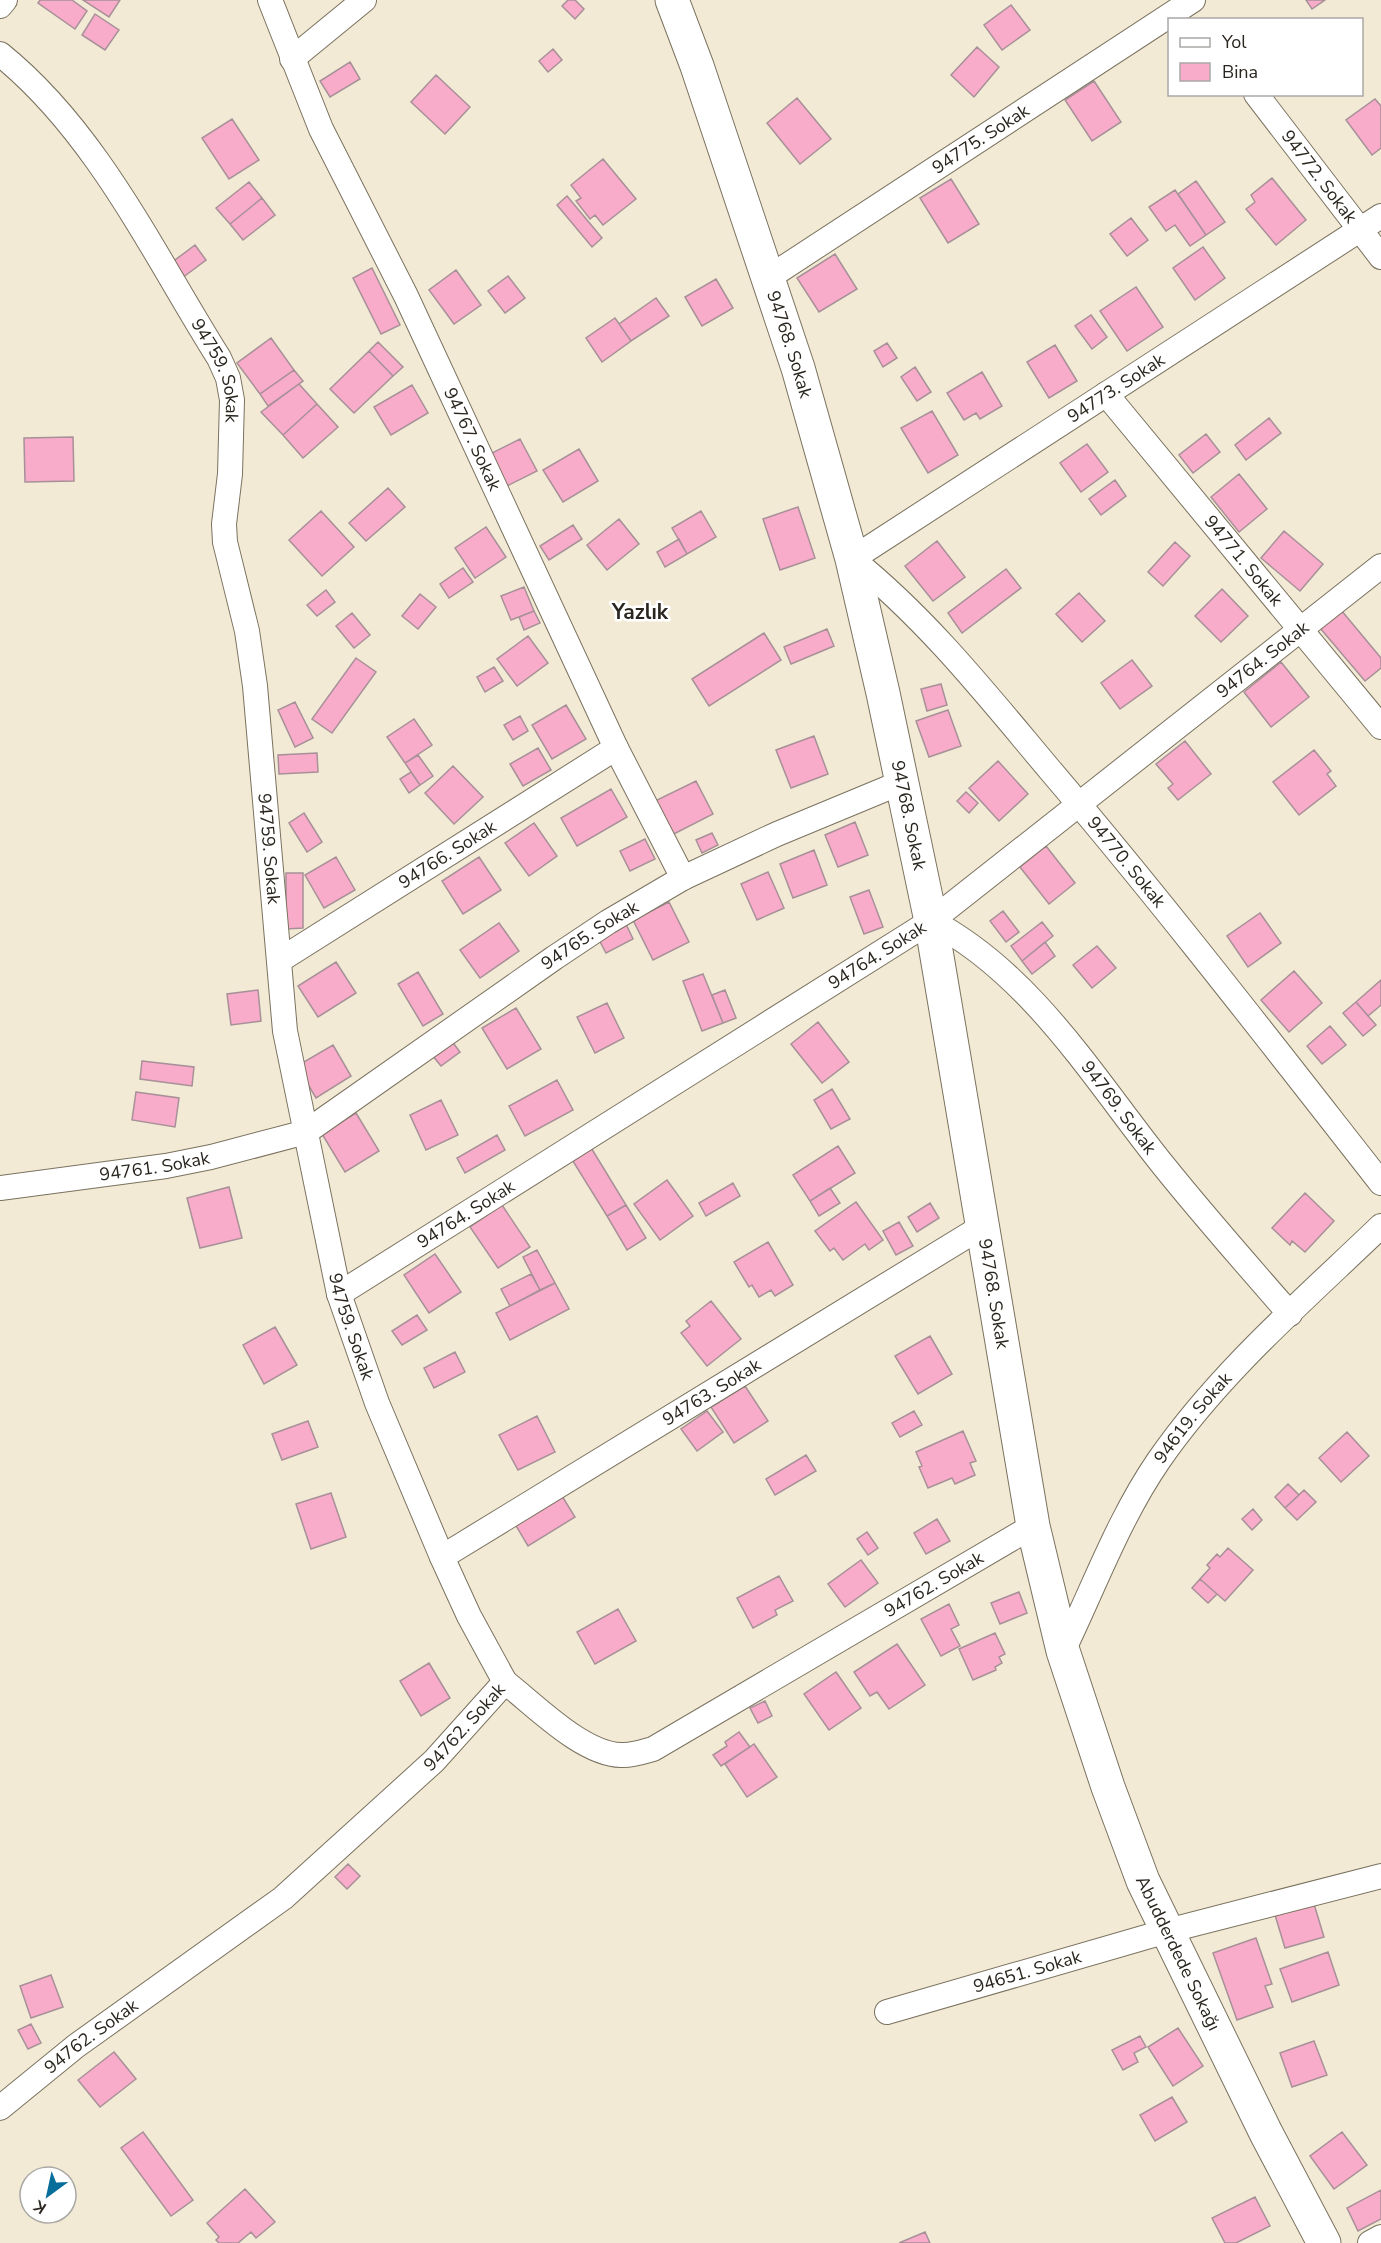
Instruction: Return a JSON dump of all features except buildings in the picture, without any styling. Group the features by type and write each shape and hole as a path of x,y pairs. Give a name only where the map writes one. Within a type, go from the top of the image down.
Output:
{"street":[{"path":"0,6 5,0"},
{"name":"94767. Sokak","path":"270,0 321,129 406,296 616,748 682,878"},
{"path":"292,59 364,0"},
{"name":"94768. Sokak","path":"672,0 798,368 852,559 931,921 1033,1526 1063,1651"},
{"name":"94775. Sokak","path":"1171,18 1190,6"},
{"name":"94775. Sokak","path":"768,278 1168,20"},
{"name":"94759. Sokak","path":"0,54 48,98 88,146 219,358 228,378 232,430 224,524 225,542 247,630 255,686 285,1031 339,1294 377,1403 442,1557 469,1616 505,1682"},
{"name":"94772. Sokak","path":"1258,96 1381,257"},
{"name":"94773. Sokak","path":"852,559 1381,216"},
{"name":"94771. Sokak","path":"1106,394 1381,727"},
{"name":"94770. Sokak","path":"852,559 906,604 935,634 1079,804 1381,1183"},
{"name":"94764. Sokak","path":"339,1294 931,921 1381,566"},
{"name":"94766. Sokak","path":"280,960 616,748"},
{"name":"94765. Sokak","path":"306,1132 554,958 682,878 777,834 900,783"},
{"name":"94769. Sokak","path":"931,921 961,936 1010,977 1062,1035 1163,1165 1290,1314"},
{"name":"94761. Sokak","path":"0,1188 166,1166 211,1157 306,1132"},
{"name":"94763. Sokak","path":"442,1557 983,1226"},
{"name":"94619. Sokak","path":"1063,1651 1122,1526 1157,1461 1207,1398 1381,1226"},
{"name":"94762. Sokak","path":"0,2108 84,2040 283,1898 434,1761 505,1682 561,1727 600,1751 620,1755 653,1749 1033,1526"},
{"name":"Abudderdede Sokağı","path":"1063,1651 1125,1835 1167,1931 1266,2133 1324,2243"},
{"name":"94651. Sokak","path":"887,2012 1167,1931 1381,1876"},
{"path":"1370,2243 1381,2237"}],"district":[{"name":"Yazlık","path":"640,612"}]}
